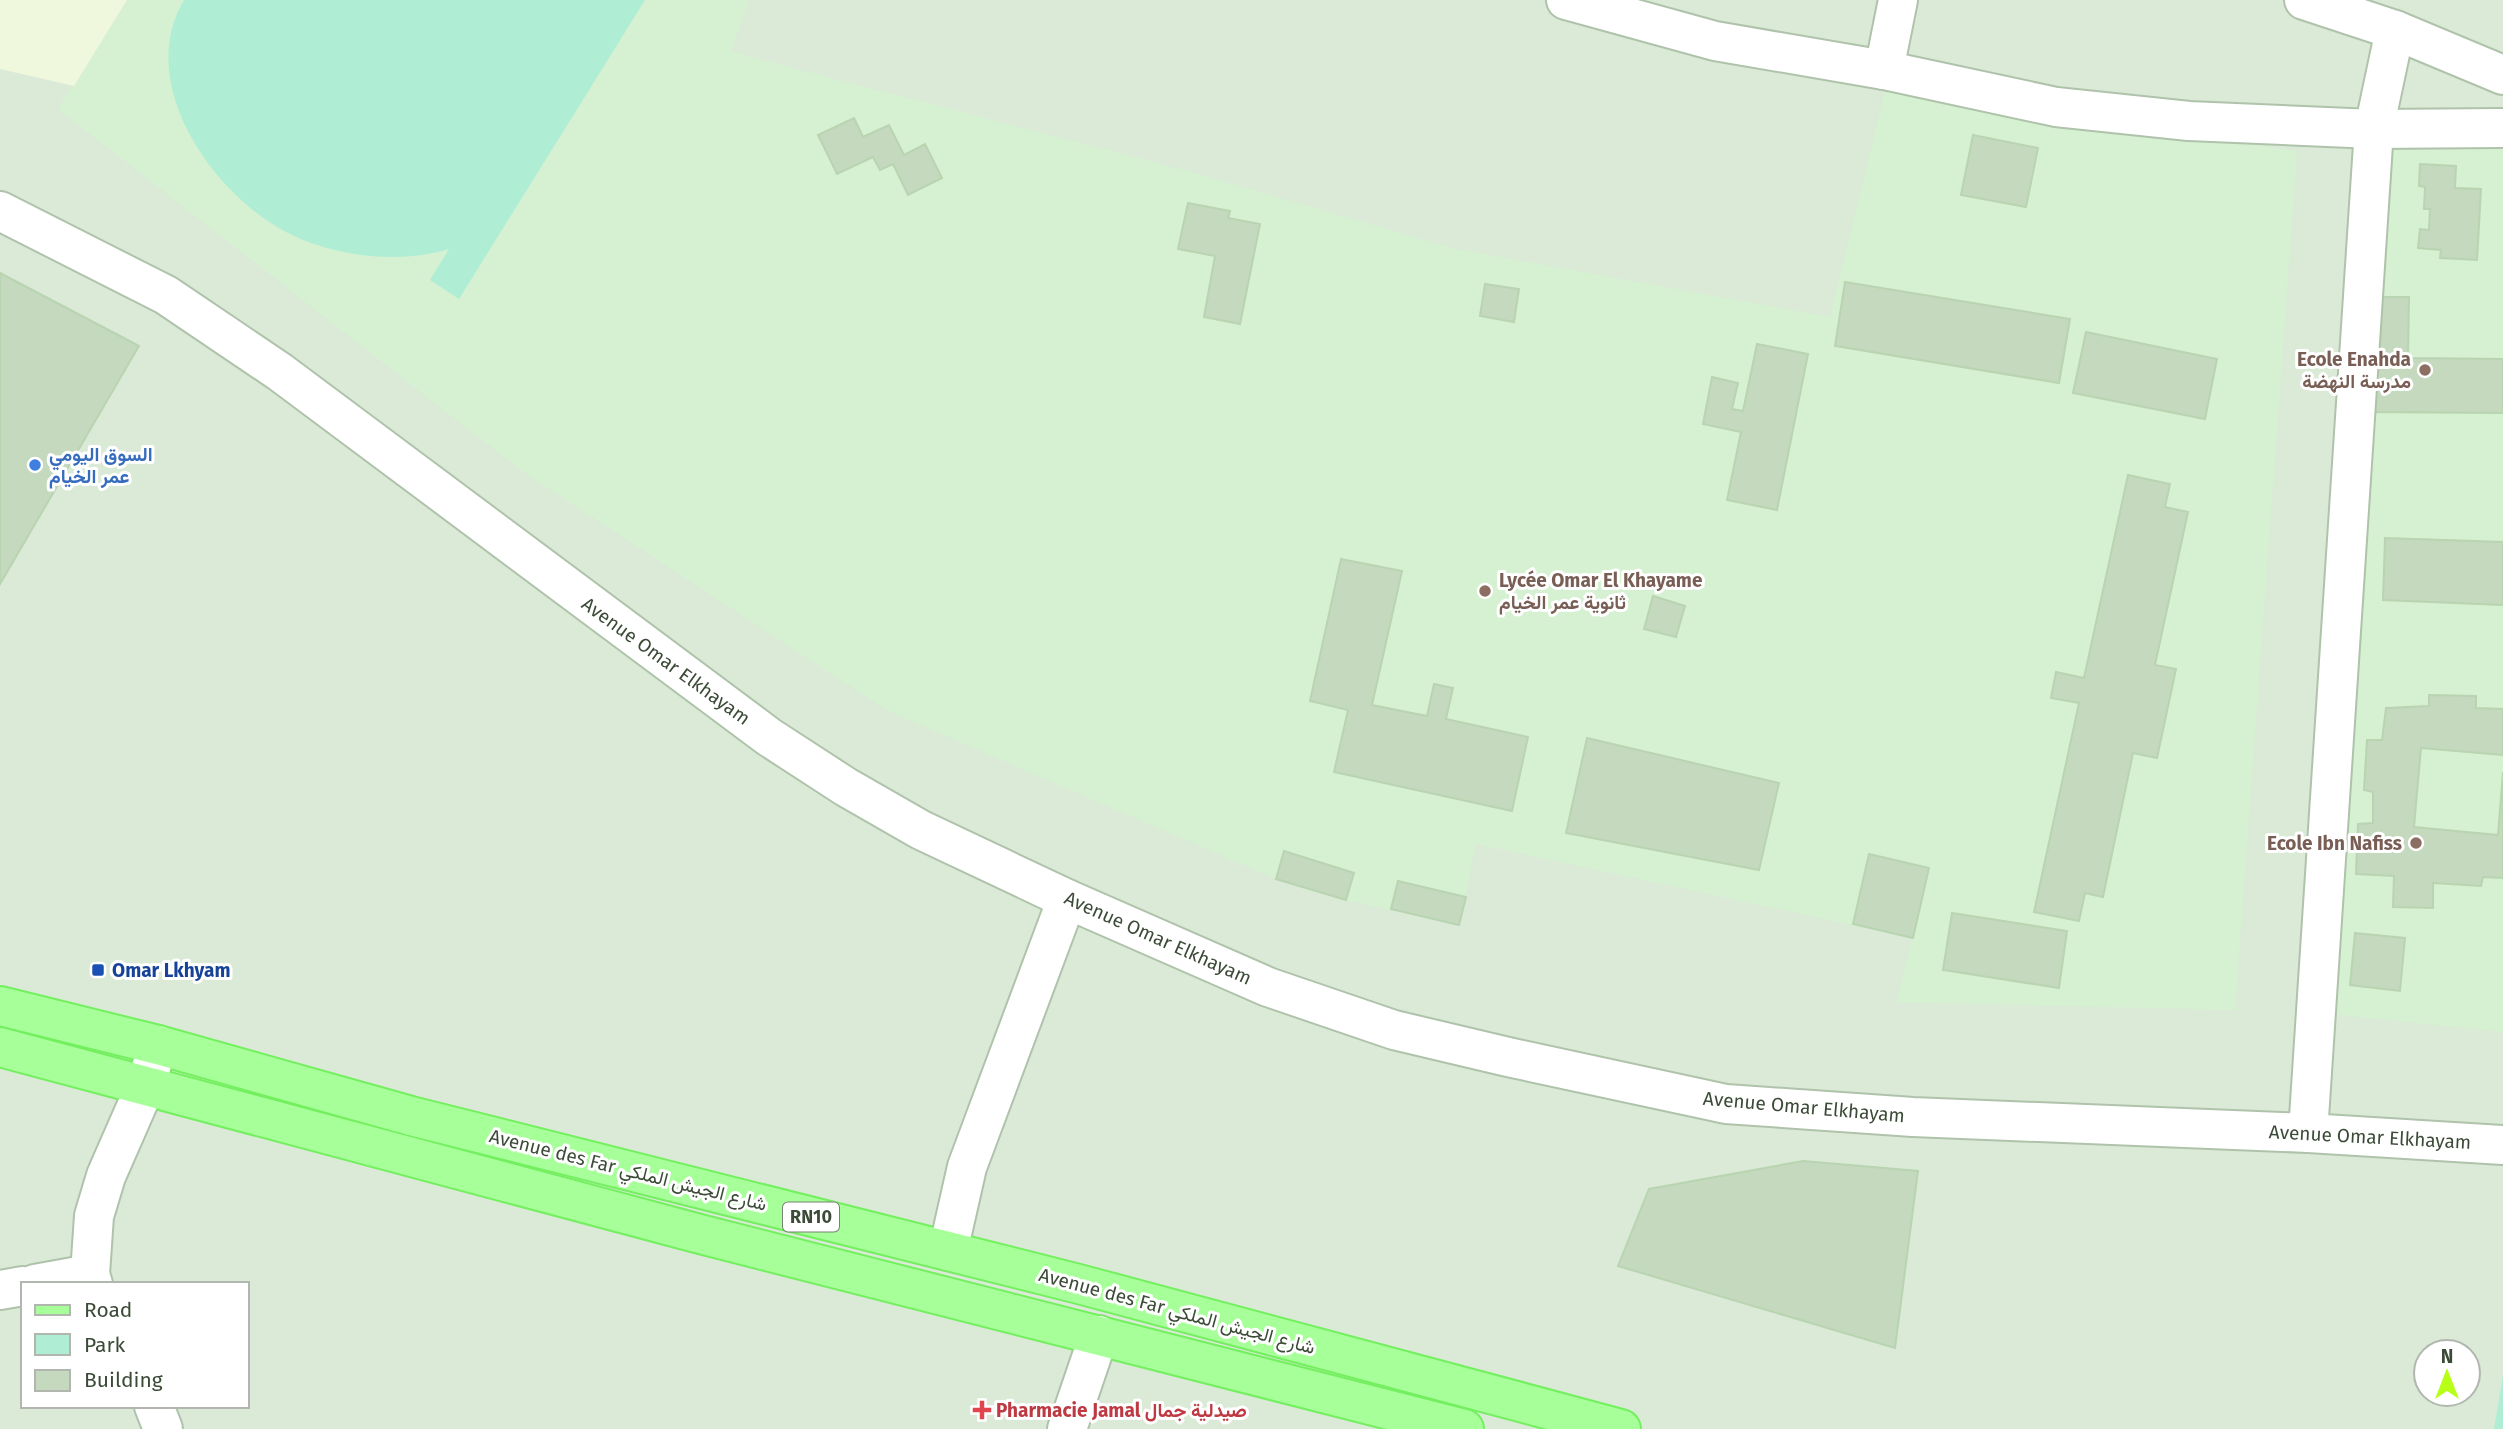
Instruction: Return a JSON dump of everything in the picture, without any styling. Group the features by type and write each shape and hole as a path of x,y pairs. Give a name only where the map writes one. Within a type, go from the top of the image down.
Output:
{"main road":[{"name":"Avenue des Far شارع الجيش الملكي","path":"0,1006 158,1045 345,1098 948,1251 1621,1429"},
{"name":"RN10","path":"0,1047 700,1234 1464,1429"}],"street":[{"path":"1566,0 1715,41 1884,70 2056,107 2189,121 2374,129 2503,128"},
{"path":"1884,70 1898,0"},
{"path":"2304,0 2395,30 2503,75"},
{"path":"2308,1133 2374,129 2395,30"},
{"name":"Avenue Omar Elkhayam","path":"0,211 166,295 280,372 769,737 846,787 921,830 1067,899 1268,987 1394,1030 1726,1104 1979,1120 2308,1133 2503,1145"},
{"path":"948,1251 967,1167 1067,899"},
{"path":"58,1282 92,1279 94,1216 106,1177 145,1087 158,1045"},
{"path":"0,1290 21,1286"},
{"path":"1067,1429 1099,1335"},
{"path":"155,1408 163,1429"}],"shaded area":[{"path":"0,0 2503,0 2503,1429 0,1429"},
{"path":"0,0 127,0 74,86 0,69"},
{"name":"Lycée Omar El Khayame ثانوية عمر الخيام","path":"127,0 749,0 731,52 1191,172 1451,248 1830,317 1888,79 2051,116 2297,151 2235,1010 1897,1002 1912,938 1476,844 1459,925 1346,900 1276,879 888,711 522,471 58,109"},
{"path":"2354,114 2503,120 2503,1032 2322,1013 2339,620"}],"green space":[{"path":"184,0 645,0 459,299 430,280 449,249 429,254 386,257 322,247 284,231 257,213 231,190 207,162 188,132 175,99 169,65 171,32"},
{"path":"2503,1376 2503,1429 2494,1429"}],"building":[{"path":"854,118 863,137 889,125 904,155 925,144 942,178 908,195 893,164 880,170 873,157 837,174 818,135"},
{"path":"1973,135 2038,148 2026,207 1961,195"},
{"path":"2420,164 2456,166 2455,188 2481,189 2477,260 2440,258 2441,250 2418,248 2420,229 2429,230 2430,209 2424,209 2425,187 2419,186"},
{"path":"1188,203 1230,211 1228,218 1260,224 1240,324 1204,317 1215,256 1178,249"},
{"name":"السوق اليومي عمر الخيام","path":"0,273 139,346 0,584"},
{"path":"1845,282 2070,319 2059,383 1835,346"},
{"path":"1485,284 1519,289 1514,322 1480,316"},
{"path":"2367,297 2409,297 2408,358 2503,359 2503,413 2366,412"},
{"path":"2086,332 2217,359 2205,419 2073,393"},
{"path":"1757,344 1808,354 1777,510 1727,500 1741,432 1703,424 1712,377 1738,383 1732,409 1743,411"},
{"path":"2128,475 2170,484 2165,507 2188,512 2155,665 2176,669 2157,758 2133,753 2103,897 2085,893 2079,921 2034,912 2079,703 2051,698 2056,672 2084,678"},
{"path":"2385,538 2503,542 2503,605 2383,600"},
{"path":"1341,559 1402,571 1372,705 1427,716 1434,684 1453,688 1446,719 1528,737 1512,811 1334,772 1348,710 1310,701"},
{"path":"1653,596 1685,606 1676,637 1644,629"},
{"path":"2429,695 2476,696 2476,708 2503,709 2503,755 2421,748 2414,827 2498,835 2503,772 2503,878 2483,877 2481,886 2433,883 2433,908 2393,907 2394,876 2356,874 2358,824 2373,823 2373,792 2364,790 2367,740 2382,740 2386,708 2429,706"},
{"path":"1587,738 1779,783 1759,870 1566,833"},
{"path":"1284,851 1354,873 1346,900 1276,879"},
{"path":"1869,854 1929,868 1913,938 1853,924"},
{"path":"1398,881 1466,897 1459,925 1391,909"},
{"path":"1952,913 2067,931 2059,988 1943,970"},
{"path":"2355,933 2405,938 2400,991 2350,985"},
{"path":"1803,1161 1918,1171 1895,1348 1618,1266 1649,1189"}],"place":[{"name":"Ecole Enahda مدرسة النهضة","path":"2425,370"},
{"name":"السوق اليومي عمر الخيام","path":"35,465"},
{"name":"Lycée Omar El Khayame ثانوية عمر الخيام","path":"1485,591"},
{"name":"Ecole Ibn Nafiss","path":"2416,843"},
{"name":"Omar Lkhyam","path":"98,970"},
{"name":"Pharmacie Jamal صيدلية جمال","path":"982,1410"}]}
